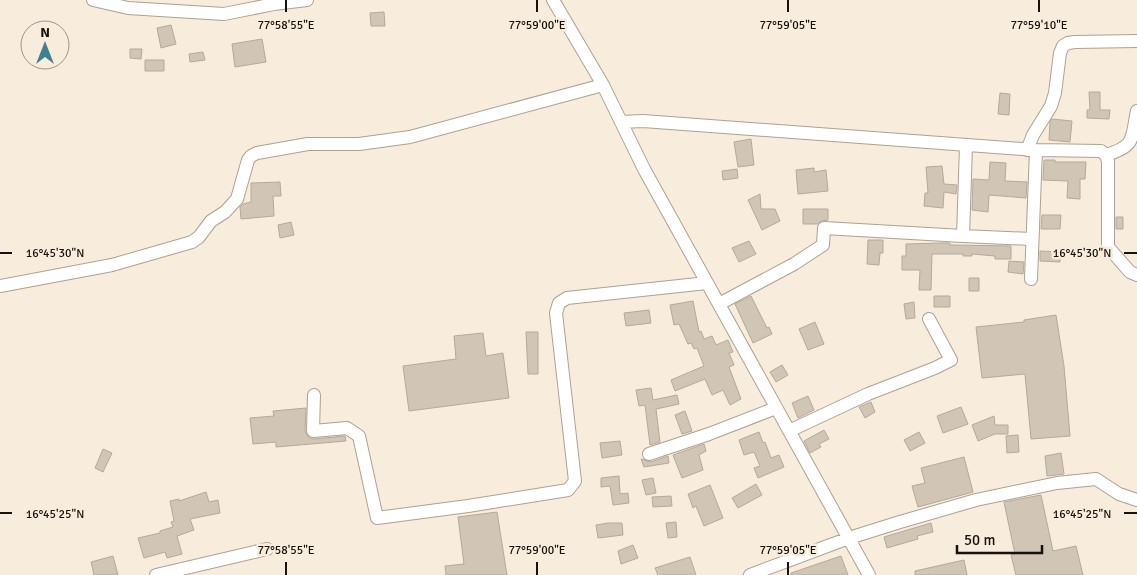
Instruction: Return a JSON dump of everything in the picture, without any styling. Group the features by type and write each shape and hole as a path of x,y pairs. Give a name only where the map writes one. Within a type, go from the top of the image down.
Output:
{"street":[{"path":"93,0 128,8 182,6 224,14 306,0"},
{"path":"553,0 603,85 644,170 870,575"},
{"path":"1031,279 1031,150 1033,135 1052,106 1060,53 1063,46 1075,42 1137,41"},
{"path":"0,286 112,265 192,242 199,237 212,221 225,212 238,199 248,160 257,153 308,144 359,144 410,137 603,85"},
{"path":"1106,155 1126,148 1131,140 1137,111"},
{"path":"620,122 644,121 1031,150 1101,151 1106,155 1108,161 1108,248 1130,272 1137,275"},
{"path":"963,236 966,146"},
{"path":"719,304 794,264 823,245 824,228 1032,239"},
{"path":"314,395 313,431 347,428 359,436 377,518 568,490 575,481 556,313 559,303 567,298 707,283"},
{"path":"789,431 868,394 951,360 929,319"},
{"path":"648,454 776,408"},
{"path":"750,575 849,538 900,522 976,500 1056,483 1096,479 1119,494 1137,500"},
{"path":"156,575 186,571 267,549"}],"building":[{"path":"384,12 385,26 371,26 370,13"},
{"path":"171,25 176,44 161,48 157,28"},
{"path":"262,39 266,62 235,67 232,44"},
{"path":"130,49 142,49 141,59 130,58"},
{"path":"203,52 205,60 190,62 189,54"},
{"path":"145,60 164,60 164,71 145,71"},
{"path":"1089,92 1100,92 1100,110 1110,110 1109,119 1087,118 1087,110 1090,110"},
{"path":"1000,93 1010,94 1009,115 998,114"},
{"path":"1052,119 1072,121 1070,142 1049,140 1050,122"},
{"path":"751,139 754,165 738,167 734,142"},
{"path":"1044,160 1086,162 1085,179 1080,179 1080,199 1067,198 1068,181 1043,180"},
{"path":"990,162 1006,163 1005,181 1027,182 1026,198 989,195 988,212 972,210 973,179 989,180"},
{"path":"942,166 944,184 957,185 956,194 944,192 943,208 924,206 925,193 928,193 926,167"},
{"path":"814,168 814,172 826,170 828,191 798,194 796,170"},
{"path":"737,169 738,178 723,180 722,171"},
{"path":"280,182 281,196 273,196 274,216 241,219 240,207 251,202 251,183"},
{"path":"760,194 761,209 775,209 780,221 762,230 748,200"},
{"path":"803,209 828,209 828,220 817,224 803,224"},
{"path":"1042,215 1061,215 1060,229 1041,229"},
{"path":"1116,217 1123,217 1123,229 1116,229"},
{"path":"291,222 294,235 280,238 278,225"},
{"path":"868,240 883,240 883,253 880,253 879,265 867,264"},
{"path":"749,241 756,254 739,262 732,248"},
{"path":"950,243 950,245 1011,246 1011,259 995,259 995,256 972,254 972,256 963,256 963,254 932,254 931,290 919,290 920,270 902,270 902,256 906,256 906,244"},
{"path":"1040,251 1060,252 1060,262 1040,261"},
{"path":"1009,261 1024,262 1023,274 1008,272"},
{"path":"969,278 979,278 979,291 969,291"},
{"path":"751,296 772,334 753,343 735,304"},
{"path":"934,296 950,296 950,307 934,307"},
{"path":"693,301 699,332 701,331 704,339 712,336 716,345 728,340 733,352 729,353 734,365 729,367 741,399 730,405 723,390 712,395 705,379 675,391 671,380 704,366 697,348 694,349 691,343 688,344 679,324 674,325 670,305"},
{"path":"914,302 915,318 906,319 904,304"},
{"path":"649,310 651,323 626,326 624,313"},
{"path":"1056,315 1064,366 1070,436 1031,439 1025,374 982,378 976,327 1024,322 1024,320"},
{"path":"815,322 824,344 808,350 799,329"},
{"path":"526,332 538,332 538,374 528,374"},
{"path":"483,333 486,356 503,353 509,398 409,411 403,366 456,359 454,336"},
{"path":"782,365 788,375 776,382 770,372"},
{"path":"651,388 653,400 677,395 679,404 656,409 660,442 650,445 645,405 639,406 636,390"},
{"path":"808,396 814,410 798,418 792,403"},
{"path":"871,402 875,412 865,418 859,407"},
{"path":"961,407 968,424 943,433 937,416"},
{"path":"306,408 305,431 309,438 345,436 346,441 276,447 276,442 253,444 250,418 274,416 273,411"},
{"path":"685,411 692,431 682,434 675,415"},
{"path":"994,416 995,425 1008,425 1008,434 995,434 978,441 972,425"},
{"path":"824,430 829,439 819,444 821,447 810,453 804,441"},
{"path":"759,432 771,458 779,455 784,467 758,478 754,468 760,466 754,452 744,455 739,440"},
{"path":"919,432 925,443 910,451 904,440"},
{"path":"1018,435 1019,452 1007,453 1006,436"},
{"path":"620,441 622,455 602,458 600,443"},
{"path":"704,444 706,451 699,455 703,470 682,478 673,455"},
{"path":"103,449 112,453 103,472 95,468"},
{"path":"1061,453 1064,474 1047,476 1045,456"},
{"path":"668,456 669,463 644,467 641,459 651,462"},
{"path":"964,457 973,492 918,507 912,486 925,483 921,468"},
{"path":"619,476 620,494 628,493 629,503 613,505 610,486 601,487 601,478"},
{"path":"653,478 656,493 646,495 642,480"},
{"path":"756,484 762,495 738,508 732,498"},
{"path":"710,485 723,518 704,526 696,506 693,508 688,494"},
{"path":"206,492 209,502 218,500 220,513 190,519 194,530 177,536 182,554 167,558 165,552 144,558 138,538 160,533 160,531 173,527 171,522 174,521 170,501 179,499 179,501"},
{"path":"1041,495 1053,551 1076,546 1083,575 1016,575 1011,555 1015,554 1004,502"},
{"path":"671,496 672,506 653,507 652,497"},
{"path":"497,512 507,575 446,575 445,566 464,564 458,517"},
{"path":"676,522 677,537 668,538 666,523"},
{"path":"622,523 623,535 598,538 596,525"},
{"path":"931,523 933,532 917,536 918,539 887,548 884,537"},
{"path":"633,545 638,558 621,564 618,551"},
{"path":"113,556 118,575 94,575 91,562"},
{"path":"841,556 848,575 791,575 791,573"},
{"path":"690,557 696,575 658,575 655,568"},
{"path":"964,560 967,575 915,575 915,571"}]}
